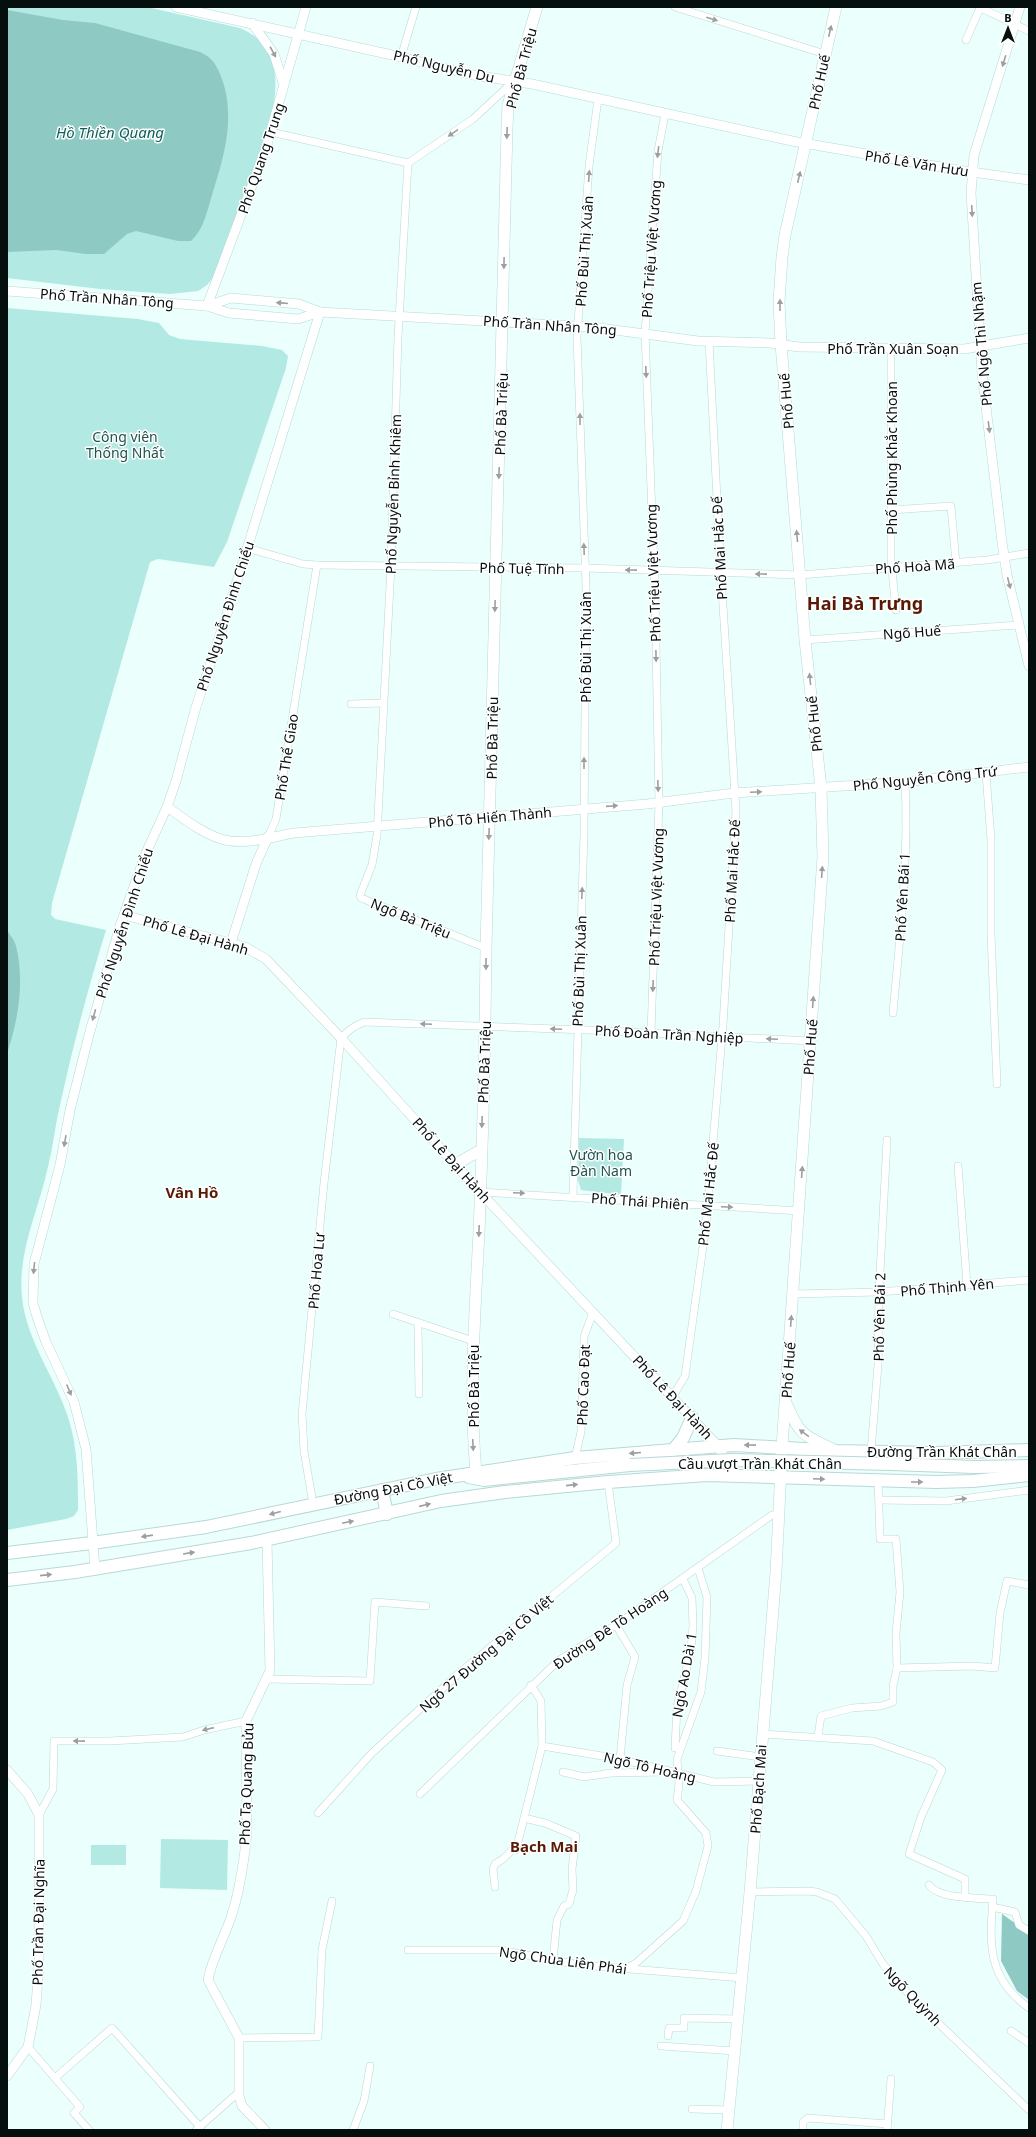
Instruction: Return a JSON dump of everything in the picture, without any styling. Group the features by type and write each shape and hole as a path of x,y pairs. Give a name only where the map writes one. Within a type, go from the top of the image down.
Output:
{"main road":[{"name":"Phố Bà Triệu","path":"476,1473 473,1444 473,1342 480,1192 485,1026 508,113 514,81 537,7"},
{"name":"Phố Huế","path":"782,1447 800,1211 823,857 822,788 800,575 781,344 780,302 782,257 836,7"},
{"path":"456,1164 481,1150"},
{"path":"786,1402 798,1429 806,1436 837,1451"},
{"path":"680,1476 687,1466 688,1459 683,1453 674,1449 683,1438 692,1418"},
{"name":"Đường Đại Cồ Việt","path":"7,1553 92,1543 245,1520 382,1490 476,1473 575,1458 718,1446 782,1447"},
{"name":"Đường Trần Khát Chân","path":"782,1447 837,1451 935,1453 1029,1450"},
{"name":"Phố Bạch Mai","path":"727,2130 750,1892 776,1572 780,1514 782,1447"},
{"name":"Cầu vượt Trần Khát Chân","path":"934,1465 1005,1458 1029,1450"},
{"path":"857,1480 846,1474 845,1461 853,1455 871,1451"},
{"name":"Cầu vượt Trần Khát Chân","path":"462,1476 484,1480 706,1460 975,1467 1029,1466"},
{"name":"Cầu vượt Trần Khát Chân","path":"506,1492 536,1482 587,1470"},
{"name":"Đường Trần Khát Chân","path":"781,1477 878,1481 973,1481 1029,1474"},
{"name":"Đường Đại Cồ Việt","path":"7,1580 95,1569 267,1540 441,1502 506,1492 680,1476 733,1475 781,1477"},
{"path":"382,1490 387,1514"}],"street":[{"name":"Phố Nguyễn Du","path":"176,7 401,57 473,75 514,81 806,144"},
{"name":"Phố Quang Trung","path":"207,306 220,276 272,132 306,7"},
{"path":"401,57 416,7"},
{"path":"675,7 825,54"},
{"path":"966,40 980,7 1029,31"},
{"name":"Phố Ngô Thì Nhậm","path":"1020,7 974,155 971,193 980,346 1004,557 1029,666"},
{"path":"252,23 274,54 285,86"},
{"path":"272,132 408,162 473,119 514,81"},
{"name":"Phố Bùi Thị Xuân","path":"573,1196 584,809 585,568 576,337 578,327 589,166 598,99"},
{"name":"Phố Triệu Việt Vương","path":"651,1033 659,802 645,334 658,151 665,114"},
{"name":"Phố Lê Văn Hưu","path":"806,144 1029,180"},
{"name":"Phố Nguyễn Bỉnh Khiêm","path":"377,826 391,566 400,316 408,162"},
{"name":"Phố Trần Nhân Tông","path":"7,291 207,306 229,313 298,318 320,312"},
{"name":"Phố Trần Nhân Tông","path":"207,306 231,298 299,304 320,312 578,327 709,341 781,344"},
{"name":"Phố Nguyễn Đình Chiểu","path":"95,1569 86,1449 74,1402 38,1320 33,1303 32,1284 36,1256 60,1166 70,1110 100,994 124,915 154,832 167,807 196,707 320,312"},
{"name":"Phố Trần Xuân Soạn","path":"781,344 799,347 964,349 1029,338"},
{"name":"Phố Mai Hắc Đế","path":"673,1396 685,1376 707,1206 721,1037 736,811 721,572 709,341"},
{"name":"Phố Phùng Khắc Khoan","path":"892,348 891,510 892,568 896,610"},
{"path":"891,510 951,506 956,563"},
{"name":"Phố Tuệ Tĩnh","path":"247,548 303,564 317,565 585,568 800,575"},
{"name":"Phố Hoà Mã","path":"800,575 956,563 1029,553"},
{"name":"Phố Thể Giao","path":"231,943 256,864 276,819 317,565"},
{"name":"Ngõ Huế","path":"806,640 1019,625"},
{"path":"351,704 383,703"},
{"name":"Phố Nguyễn Công Trứ","path":"822,788 905,782 1029,767"},
{"path":"986,773 991,840 990,934 998,1084"},
{"name":"Phố Yên Bái 1","path":"893,1013 901,917 906,807 905,782"},
{"name":"Phố Tô Hiến Thành","path":"167,807 220,838 238,841 294,833 490,818 659,802 734,793 822,788"},
{"name":"Ngõ Bà Triệu","path":"377,826 376,848 360,895 361,898 486,948"},
{"name":"Phố Lê Đại Hành","path":"124,915 231,943 254,951 266,959 342,1038 480,1192 673,1396 718,1446 733,1475"},
{"name":"Phố Đoàn Trần Nghiệp","path":"342,1038 354,1026 364,1022 651,1033 810,1041"},
{"name":"Phố Hoa Lư","path":"313,1504 304,1451 302,1414 324,1183 342,1038"},
{"name":"Phố Yên Bái 2","path":"871,1451 878,1365 879,1292 887,1140"},
{"path":"958,1166 967,1285"},
{"name":"Phố Thái Phiên","path":"480,1192 573,1196 800,1211"},
{"name":"Phố Thịnh Yên","path":"793,1294 879,1292 1029,1280"},
{"name":"Phố Cao Đạt","path":"575,1458 581,1432 584,1337 593,1312"},
{"path":"392,1314 473,1342"},
{"path":"418,1323 419,1394"},
{"path":"818,1736 821,1716 852,1708 881,1706 893,1702 893,1686 897,1668 896,1633 900,1592 896,1539 880,1539 880,1500 878,1481"},
{"name":"Ngõ 27 Đường Đại Cồ Việt","path":"318,1813 371,1754 461,1671 616,1543 608,1482"},
{"path":"880,1500 946,1500 1029,1490"},
{"name":"Đường Đê Tô Hoàng","path":"420,1794 431,1786 456,1758 531,1685 558,1661 616,1625 772,1515 780,1514"},
{"name":"Phố Tạ Quang Bửu","path":"265,2130 242,2106 239,2092 239,2038 208,1980 211,1968 231,1917 245,1847 247,1833 246,1721 270,1672 267,1540"},
{"path":"625,1969 636,1963 683,1920 696,1891 708,1846 706,1833 677,1800 679,1784 677,1772 679,1749 701,1692 705,1658 707,1597 698,1568"},
{"name":"Ngõ Ao Dài 1","path":"674,1748 677,1707 691,1650 693,1620 692,1598 683,1579"},
{"path":"897,1668 973,1666 995,1668 1000,1613 1007,1581 1029,1585"},
{"path":"267,1679 370,1681 375,1602 426,1606"},
{"path":"616,1625 635,1657 627,1686 620,1759"},
{"path":"494,1887 493,1869 495,1864 503,1859 512,1850 516,1850 540,1761 542,1746 541,1701 531,1685"},
{"path":"39,1815 52,1789 54,1740 110,1741 183,1737 204,1730 246,1721"},
{"path":"762,1734 818,1736 872,1741 933,1762 942,1770 921,1817 908,1854 965,1879 965,1897"},
{"name":"Ngõ Tô Hoàng","path":"542,1746 620,1759 714,1782 759,1781"},
{"path":"717,1751 760,1757"},
{"name":"Phố Trần Đại Nghĩa","path":"7,1770 28,1794 39,1815 39,1965 36,2005 28,2047 7,2076"},
{"path":"563,1772 584,1777 611,1772 677,1772"},
{"path":"524,1818 545,1823 576,1836 572,1864 573,1890 569,1904 564,1906 557,1920 552,1960"},
{"path":"929,1885 933,1891 965,1897 994,1896 992,1907 993,1960 1013,1996 1029,2008"},
{"name":"Ngõ Quỳnh","path":"750,1892 817,1892 835,1899 866,1936 883,1964 913,1999 1029,2110"},
{"path":"239,2038 318,2037 322,1950 332,1901"},
{"path":"992,1907 1015,1912 1019,1925 1029,1931"},
{"name":"Ngõ Chùa Liên Phái","path":"408,1950 500,1950 580,1965 742,1978"},
{"path":"668,2036 669,2028 684,2028 684,2018 738,2019"},
{"path":"55,2078 112,2028 198,2128 239,2092"},
{"path":"1011,2031 1029,2043"},
{"path":"662,2046 735,2051"},
{"path":"28,2047 80,2107 74,2113 89,2130"},
{"path":"353,2130 364,2101 370,2066"},
{"path":"803,2130 803,2122 808,2118 887,2127 891,2079"},
{"path":"692,2109 729,2110"}],"green space":[{"name":"Hồ Thiền Quang","path":"7,7 147,7 240,28 256,37 265,46 271,57 275,79 273,110 269,127 217,273 207,285 198,291 170,294 100,289 7,278"},
{"name":"Công viên Thống Nhất","path":"7,308 138,319 159,323 169,335 180,339 262,346 282,350 288,356 286,368 227,542 214,567 158,559 150,562 52,903 51,915 55,919 106,930 70,1061 48,1167 26,1248 21,1281 22,1297 29,1328 62,1402 68,1417 74,1440 77,1463 78,1510 74,1516 66,1519 7,1530"},
{"name":"Vườn hoa Đàn Nam","path":"579,1138 624,1139 621,1195 581,1190 578,1180"},
{"path":"161,1839 228,1840 227,1890 160,1888"},
{"path":"91,1845 126,1845 126,1865 91,1865"}],"water":[{"name":"Hồ Thiền Quang","path":"7,10 63,20 95,23 200,52 212,60 223,82 228,110 228,124 224,153 204,220 199,231 191,241 178,241 136,231 127,234 104,254 86,254 56,250 7,252"},
{"path":"7,930 16,946 19,960 20,987 17,1014 7,1054"},
{"path":"1002,1914 1029,1933 1029,2000 1017,1991 1001,1961"}],"district":[{"name":"Hai Bà Trưng","path":"865,603"},
{"name":"Vân Hồ","path":"192,1192"},
{"name":"Bạch Mai","path":"544,1846"}]}
